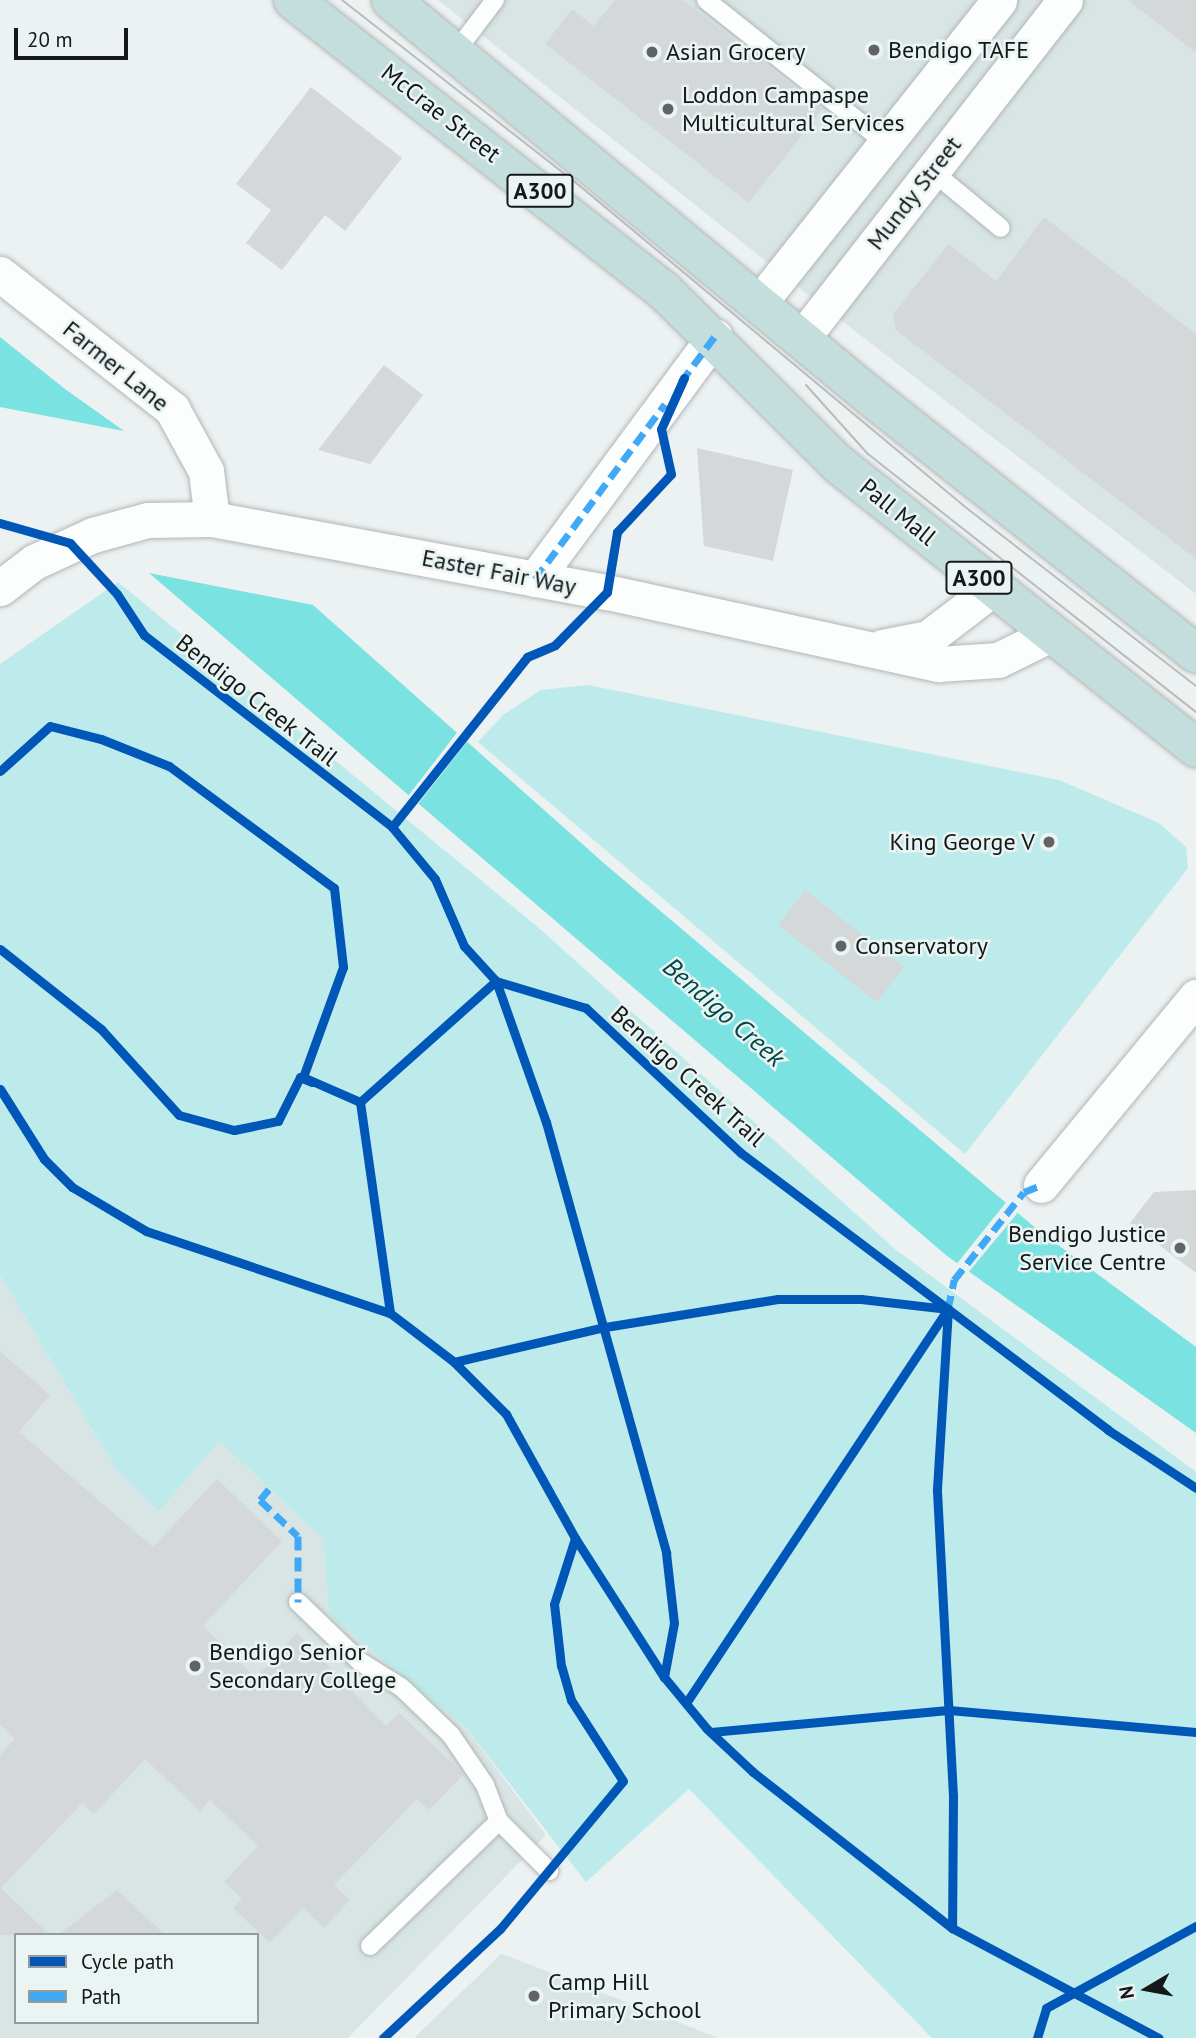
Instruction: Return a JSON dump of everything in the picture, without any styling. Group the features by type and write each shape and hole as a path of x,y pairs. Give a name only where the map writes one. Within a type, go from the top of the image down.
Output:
{"highway":[{"name":"McCrae Street","path":"293,0 612,247 720,342 768,392"},
{"name":"A300","path":"391,0 457,50 815,349 1196,653"},
{"path":"720,342 760,302"},
{"name":"Mundy Street","path":"768,392 815,349"},
{"name":"Pall Mall","path":"768,392 838,464 992,589 1196,748"}],"street":[{"path":"760,302 999,0"},
{"name":"Mundy Street","path":"815,349 909,200 1065,0"},
{"path":"878,156 909,200"},
{"name":"Farmer Lane","path":"0,274 172,409 206,471 212,519"},
{"path":"535,579 720,342"},
{"name":"Easter Fair Way","path":"0,588 34,562 93,535 148,520 212,519 535,579 964,666 1012,656 1051,634"},
{"name":"Easter Fair Way","path":"868,646 900,646 928,638 992,589"},
{"path":"1041,1185 1196,997"}],"lane":[{"path":"457,50 495,0"},
{"path":"706,0 878,156"},
{"path":"932,171 1001,228"},
{"path":"298,1602 359,1661 401,1687 451,1735 485,1784 499,1821 549,1871"},
{"path":"370,1946 499,1821"}],"shaded area":[{"path":"438,0 1196,0 1196,594 816,301"},
{"path":"118,582 539,928 896,1250 1196,1472 1196,2038 932,2038 689,1789 586,1882 468,1730 329,1615 323,1539 219,1441 159,1512 116,1469 0,1275 0,664"},
{"path":"588,685 1059,780 1159,823 1186,847 1188,868 965,1154 478,742 503,715 541,690"},
{"name":"Bendigo Senior Secondary College","path":"0,1275 116,1469 159,1512 219,1441 323,1539 329,1615 468,1730 546,1835 348,2038 0,2038"},
{"name":"Camp Hill Primary School","path":"502,1954 719,2038 414,2038"}],"water":[{"path":"0,337 65,389 124,431 0,407"},
{"name":"Bendigo Creek","path":"149,573 313,605 606,865 1038,1230 1196,1347 1196,1433 947,1256"}],"pier":[{"path":"459,730 469,739 415,808 405,800"},
{"path":"1008,1200 1020,1210 967,1274 955,1266"}],"building":[{"path":"615,0 683,0 822,109 749,203 545,44 572,9 594,26"},
{"path":"1128,0 1196,0 1196,53"},
{"path":"311,87 402,158 345,231 325,215 282,270 246,243 271,210 236,184"},
{"path":"1044,217 1196,334 1196,559 896,330 893,315 948,244 996,281"},
{"path":"384,365 423,395 370,464 318,450"},
{"path":"697,448 793,470 773,561 704,546"},
{"name":"Conservatory","path":"805,890 904,967 877,1002 778,925"},
{"name":"Bendigo Justice Service Centre","path":"1196,1190 1196,1273 1130,1223 1154,1192"},
{"path":"0,1351 50,1395 19,1432 153,1547 217,1479 282,1541 203,1626 256,1678 297,1633 386,1726 399,1713 464,1774 429,1810 417,1799 334,1885 350,1900 324,1928 303,1908 270,1943 233,1908 242,1899 224,1882 258,1846 210,1800 200,1811 145,1759 94,1814 82,1803 1,1888 48,1933 0,1935 0,1755 15,1739 0,1725"},
{"path":"117,1890 163,1933 61,1933"}],"tram line":[{"path":"342,0 575,182 964,506 1196,686"},
{"path":"806,385 868,454 1196,712"}],"marked path":[{"path":"681,382 715,336"},
{"path":"535,579 665,404"},
{"path":"948,1309 954,1280 1024,1192 1041,1185"},
{"path":"269,1489 260,1500 298,1536 298,1602"}],"cycle path":[{"path":"392,827 527,657 555,645 607,592 617,532 671,474 661,429 684,378"},
{"name":"Bendigo Creek Trail","path":"0,523 70,543 117,594 144,635 392,827 435,879 464,946 496,981 586,1008 741,1153 1108,1430 1196,1488"},
{"path":"0,771 50,726 101,739 169,766 334,888 343,967 303,1077 360,1102"},
{"path":"0,949 101,1029 179,1115 234,1130 278,1121 300,1077 312,1082"},
{"path":"496,981 546,1122 666,1553 674,1623 664,1677"},
{"path":"360,1102 496,981"},
{"path":"0,1089 44,1159 72,1187 146,1231 390,1313"},
{"path":"360,1102 390,1313 454,1362 506,1414 575,1538 664,1677 707,1729 753,1772 952,1928 1159,2038"},
{"path":"454,1362 605,1327 778,1299 861,1299 948,1309"},
{"path":"948,1309 937,1491 953,1795 952,1928"},
{"path":"686,1703 948,1309"},
{"path":"383,2038 500,1929 623,1781 571,1700 561,1666 554,1604 575,1538"},
{"path":"711,1732 948,1710 1196,1732"},
{"path":"1037,2038 1046,2008 1196,1926"}],"place":[{"name":"Bendigo TAFE","path":"874,50"},
{"name":"Asian Grocery","path":"652,52"},
{"name":"Loddon Campaspe Multicultural Services","path":"668,109"},
{"name":"King George V","path":"1049,842"},
{"name":"Conservatory","path":"841,946"},
{"name":"Bendigo Justice Service Centre","path":"1180,1248"},
{"name":"Bendigo Senior Secondary College","path":"195,1666"},
{"name":"Camp Hill Primary School","path":"534,1996"}]}
